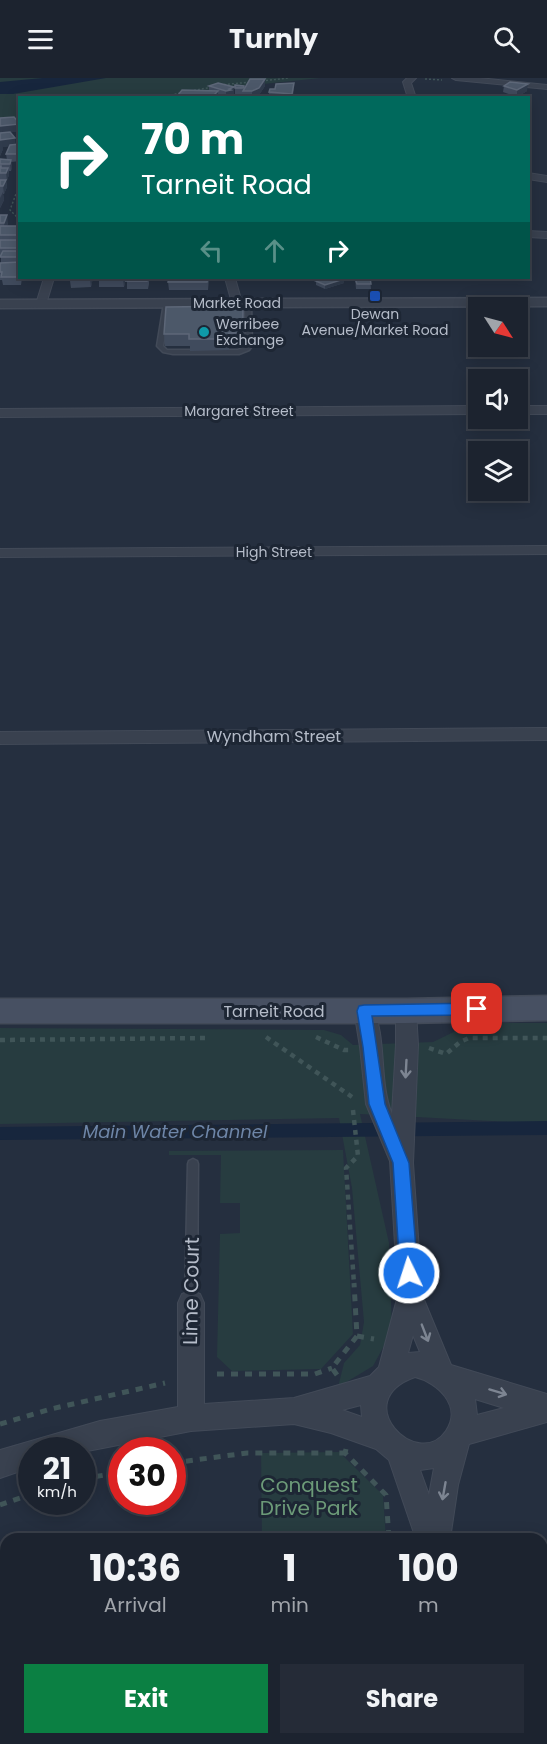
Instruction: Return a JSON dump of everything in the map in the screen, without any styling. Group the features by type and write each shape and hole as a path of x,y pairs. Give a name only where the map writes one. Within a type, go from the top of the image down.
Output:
{"main road":[{"name":"Tarneit Road","path":"0,1011 406,1011 547,1008"}],"street":[{"path":"411,78 408,82 412,96"},
{"path":"456,78 547,87"},
{"path":"530,176 547,179"},
{"path":"530,234 547,235"},
{"path":"41,304 49,279"},
{"path":"231,279 243,303"},
{"name":"Market Road","path":"0,304 547,302"},
{"name":"Margaret Street","path":"0,413 468,410"},
{"path":"528,410 547,410"},
{"name":"High Street","path":"0,553 547,550"},
{"name":"Wyndham Street","path":"0,738 547,734"},
{"path":"364,1011 371,1047 377,1104 401,1163"},
{"path":"406,1011 407,1045 401,1163 410,1295 444,1374 458,1390 463,1404 464,1419 444,1485 437,1533"},
{"path":"410,1295 373,1413 376,1426 392,1445 427,1533"},
{"name":"Lime Court","path":"191,1303 191,1418"},
{"path":"89,1437 191,1418 294,1411 352,1395 415,1364 428,1366 444,1374 547,1408"},
{"path":"294,1411 352,1426 414,1457 429,1457 443,1453 457,1438 547,1408"},
{"path":"0,1464 18,1458"}],"lane":[{"path":"167,303 160,346 165,351 239,352 247,350 249,346 243,303"},
{"name":"Lime Court","path":"191,1303 193,1164"}],"path":[{"path":"169,96 221,85 288,78"},
{"path":"18,188 10,210 18,218"},
{"path":"306,1037 316,1036 344,1050 371,1047"},
{"path":"254,1037 276,1037"},
{"path":"266,1037 352,1095 358,1156 346,1168 357,1336 332,1368 352,1395"},
{"path":"0,1040 219,1038"},
{"path":"407,1045 421,1045 446,1054 468,1038 547,1038"},
{"path":"345,1454 352,1426"},
{"path":"186,1460 247,1453 345,1454 386,1495 389,1533"},
{"path":"0,1505 18,1499"}],"green space":[{"path":"0,78 321,78 225,88 181,96 18,96 18,122 0,124"},
{"path":"482,1023 547,1023 547,1124 360,1114 389,1243 392,1331 373,1366 338,1387 344,1363 360,1345 364,1322 352,1188 339,1118 0,1124 0,1028 324,1030 341,1035 353,1045 433,1042 464,1027"},
{"path":"343,1150 353,1334 321,1369 232,1371 217,1357 220,1234 240,1233 240,1203 220,1203 221,1155 169,1155 169,1151"},
{"name":"Conquest Drive Park","path":"339,1452 383,1495 386,1533 262,1533 261,1453"}],"water":[{"path":"43,78 106,78 13,94 0,94 0,82"},
{"name":"Main Water Channel","path":"547,1121 547,1135 0,1140 0,1127"}],"building":[{"path":"250,79 265,79 259,88 243,91"},
{"path":"510,82 528,84 517,90 504,86"},
{"path":"218,83 234,87 226,91 209,86"},
{"path":"294,83 292,94 269,92 270,89 275,89 276,84"},
{"path":"182,90 218,91 213,96 178,95"},
{"path":"14,117 18,124 0,126 0,118"},
{"path":"10,132 15,138 0,140 0,133"},
{"path":"18,144 18,154 6,154 10,145"},
{"path":"0,159 11,160 10,164 0,164"},
{"path":"0,166 8,168 6,173 0,173"},
{"path":"0,180 6,180 3,186 0,186"},
{"path":"0,215 7,215 4,223 0,223"},
{"path":"0,226 18,226 17,235 0,235"},
{"path":"0,240 18,240 18,248 0,248"},
{"path":"3,251 18,251 18,257 0,257"},
{"path":"18,262 18,277 1,277 0,263"},
{"path":"127,279 148,279 147,281 126,281"},
{"path":"169,279 208,279 207,282 168,282"},
{"path":"322,279 344,279 325,285 316,281"},
{"path":"355,279 370,279 371,284 357,284"},
{"name":"Werribee Exchange","path":"243,306 243,333 229,333 228,339 189,339 189,334 164,334 166,307"}],"place":[{"name":"Dewan Avenue/Market Road","path":"375,296"},
{"name":"Werribee Exchange","path":"204,332"}],"route":[{"path":"409,1273 401,1163 377,1104 371,1047 364,1011 477,1009"}]}
